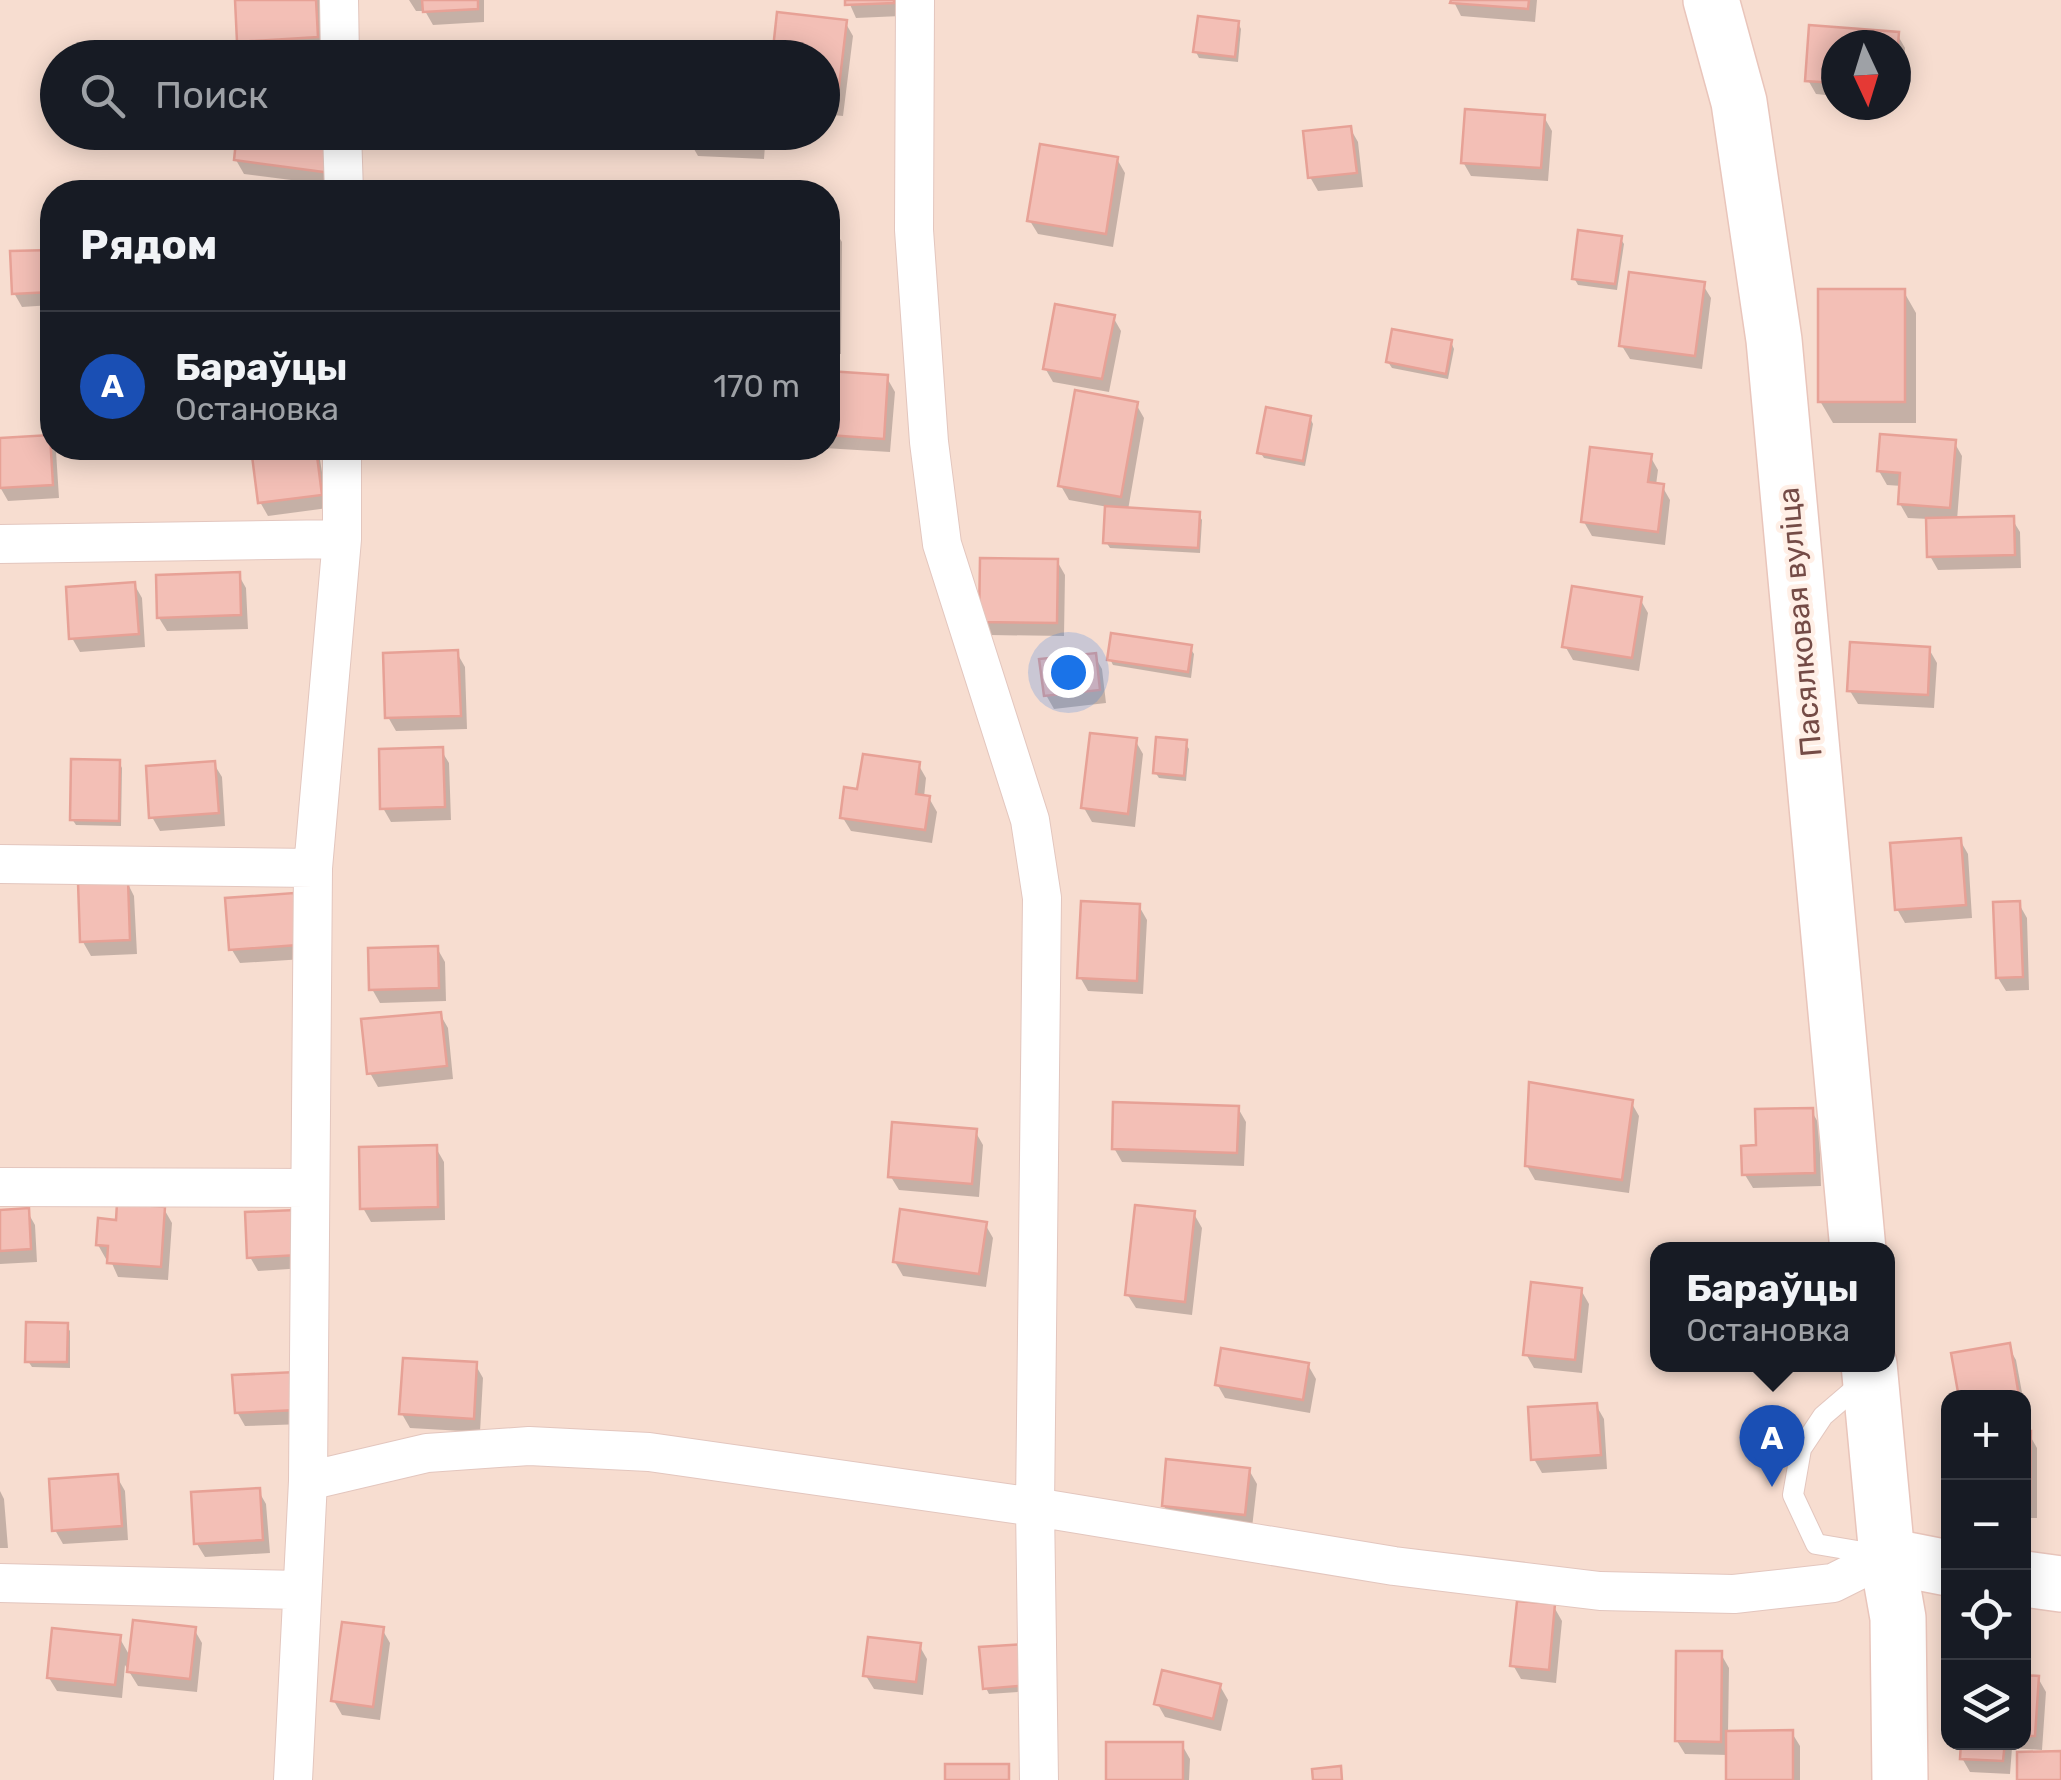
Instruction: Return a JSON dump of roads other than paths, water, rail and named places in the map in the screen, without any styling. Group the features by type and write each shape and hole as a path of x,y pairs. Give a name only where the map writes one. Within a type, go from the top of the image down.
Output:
{"main road":[{"name":"Пасялковая вуліца","path":"1710,0 1739,102 1774,340 1857,1242"},
{"path":"1869,1372 1898,1618 1900,1780"},
{"path":"1888,1556 1941,1567"},
{"path":"2031,1580 2061,1584"}],"street":[{"path":"338,0 339,40"},
{"path":"916,0 914,230 929,442 942,544 1030,820 1042,898 1035,1508 1039,1780"},
{"path":"343,150 344,180"},
{"path":"293,1780 308,1482 314,868 342,539 342,460"},
{"path":"0,544 342,539"},
{"path":"0,864 314,868"},
{"path":"0,1187 308,1188"},
{"path":"308,1482 426,1453 529,1446 650,1452 1394,1566 1600,1591 1734,1594 1833,1583 1888,1556"},
{"path":"0,1583 301,1590"}],"lane":[{"path":"1867,1372 1823,1416 1801,1449 1793,1495 1816,1544 1888,1556"}],"place":[{"name":"Бараўцы","path":"1772,1487"}]}
